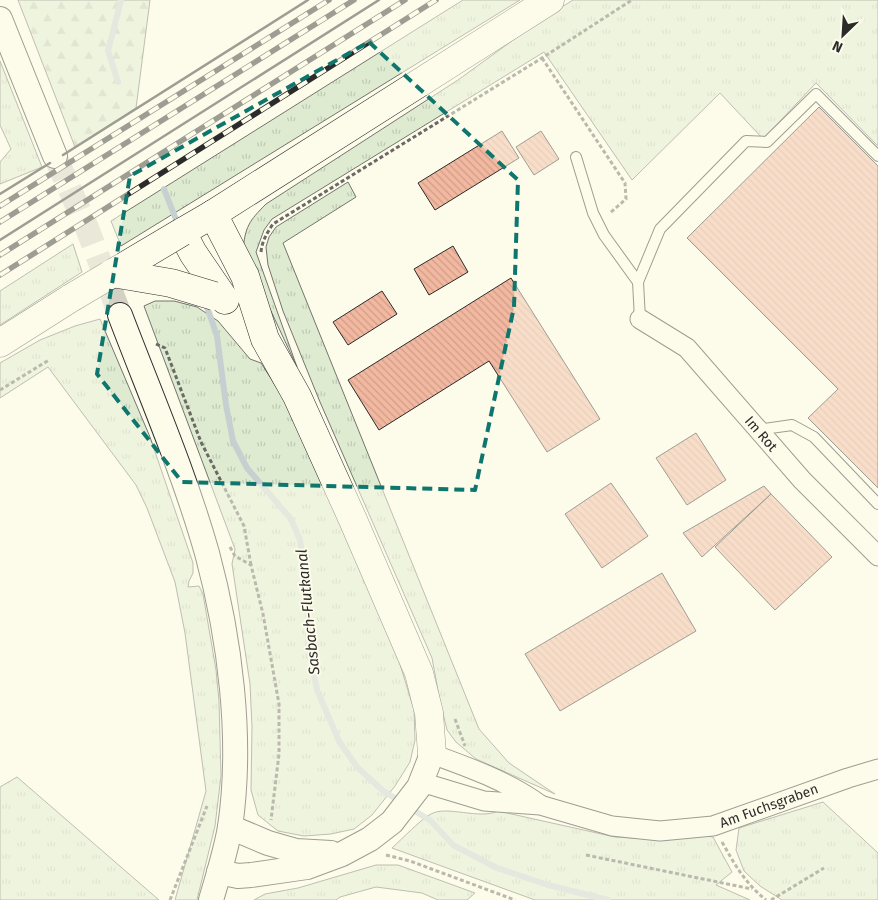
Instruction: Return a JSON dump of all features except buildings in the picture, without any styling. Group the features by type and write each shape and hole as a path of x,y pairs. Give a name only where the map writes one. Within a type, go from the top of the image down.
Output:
{"main road":[{"path":"0,343 112,273 213,214 550,0"},
{"path":"213,214 245,276 265,339 297,396 419,673 429,713 432,754"},
{"path":"182,232 220,298 265,339"},
{"path":"112,273 171,283 220,298"}],"street":[{"path":"0,19 56,156"},
{"path":"120,315 184,485 207,553 217,596 232,684 234,780 230,827 220,872 211,900"},
{"name":"Im Rot","path":"640,319 687,348 802,480 878,556"},
{"path":"220,872 238,876 278,872 307,866 342,854 370,840 392,822 420,784 432,754"},
{"name":"Am Fuchsgraben","path":"432,754 464,765 524,794 540,805"},
{"name":"Am Fuchsgraben","path":"420,784 484,801 540,805 612,826 660,831 713,826 878,769"},
{"path":"230,827 268,843 296,851 342,854"}],"lane":[{"path":"640,319 638,282 660,229 746,141 767,142 816,94 878,156"},
{"path":"576,157 593,214 604,235 638,282"},
{"path":"757,430 792,425 814,437 878,504"}],"path":[{"path":"261,254 261,245 273,224 542,58 632,0"},
{"path":"542,58 625,183 626,199 598,223"},
{"path":"152,342 164,348 202,442 244,526 251,565"},
{"path":"0,390 49,360"},
{"path":"454,718 468,754 464,765"},
{"path":"170,900 207,806"},
{"path":"713,826 738,870 752,889 766,900"},
{"path":"370,840 381,853 410,861 515,900"},
{"path":"586,854 752,889"},
{"path":"771,900 824,868"}],"highlighted area":[{"path":"369,42 518,180 514,307 475,490 182,482 97,374 130,176"}],"green space":[{"path":"18,0 150,0 136,108 75,147"},
{"path":"463,0 520,0 121,246 111,221"},
{"path":"573,0 878,0 878,146 816,83 763,139 720,93 632,180 544,52 272,219 264,230 256,252 297,367 243,251 245,236 252,220 266,204 458,80 538,22"},
{"path":"0,61 42,167 0,184 0,162 11,149 0,125"},
{"path":"348,182 356,197 283,243 479,729 509,763 555,794 476,759 456,742 447,730 432,658 320,402 283,311 268,265 266,247 269,237 276,227"},
{"path":"73,244 82,272 0,325 0,291"},
{"path":"155,301 174,301 197,307 218,321 250,359 261,363 289,407 388,625 414,710 415,740 410,762 395,786 372,815 354,829 331,834 304,836 278,831 258,815 251,790 252,727 250,684 232,564 235,549 144,306"},
{"path":"100,319 150,437 193,563 193,573 188,587 199,586 203,594 216,670 219,701 221,776 215,826 197,900 175,900 206,791 185,633 175,582 147,508 136,485 48,367 0,398 0,363 40,340 75,326"},
{"path":"17,777 159,900 0,900 0,787"},
{"path":"823,802 878,853 878,900 782,900 760,886 744,871 736,850 739,828"},
{"path":"446,811 482,814 498,811 615,837 667,840 702,835 713,837 732,872 716,885 750,900 535,900 392,848 431,814"},
{"path":"376,865 398,865 475,893 467,900 438,900 422,893 376,887 340,897 336,900 254,900 265,894 298,888"}],"waterway":[{"path":"118,82 108,51 121,0"},
{"name":"Sasbach-Flutkanal","path":"164,189 179,227"},
{"name":"Sasbach-Flutkanal","path":"205,301 217,336 233,441 247,468 291,519 300,540 308,601 308,645 317,690 339,741 357,767 382,790 401,802"},
{"name":"Sasbach-Flutkanal","path":"410,808 431,821 453,845 497,868 548,885 608,900"}],"tunnel":[{"path":"55,156 87,228 120,315"}],"railway":[{"path":"0,206 329,0"},
{"path":"0,222 354,0"},
{"path":"0,255 405,0"},
{"path":"0,275 436,0"}],"wall":[{"path":"63,155 308,0"},
{"path":"0,240 379,0"},
{"path":"0,194 50,163"}]}
